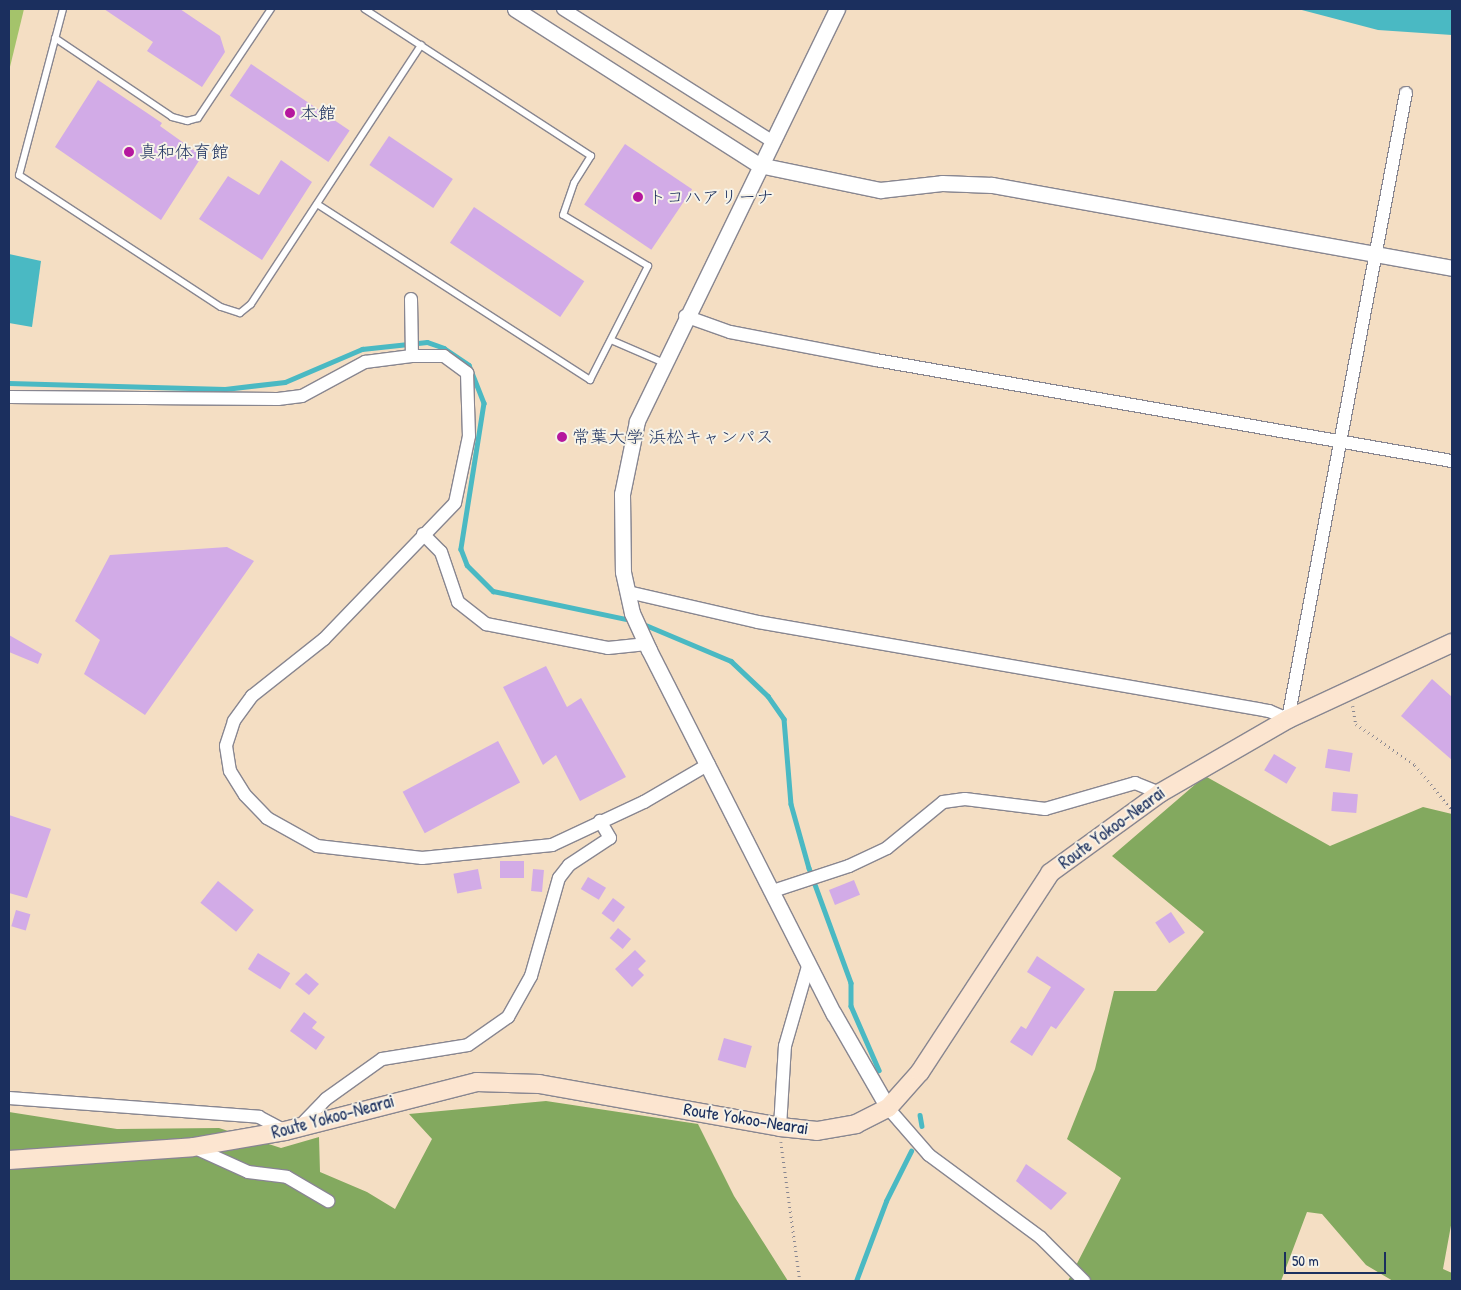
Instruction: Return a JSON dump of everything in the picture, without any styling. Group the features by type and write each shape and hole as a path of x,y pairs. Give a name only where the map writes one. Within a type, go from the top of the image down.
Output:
{"main road":[{"name":"Route Yokoo-Nearai","path":"9,1160 193,1147 293,1128 477,1082 539,1084 780,1127 817,1131 856,1124 888,1108 920,1072 1050,874 1160,793 1288,719 1452,643"}],"street":[{"path":"515,9 759,165 880,190 942,182 992,185 1452,268"},
{"path":"563,9 772,141"},
{"path":"837,9 662,362 637,421 622,494 628,592 647,644 809,963 888,1108 929,1155 1041,1238 1084,1281"},
{"path":"628,592 758,622 1270,711 1288,719 1339,441 1378,254 1406,93"},
{"path":"412,299 409,323 412,352"},
{"path":"685,316 730,332 1452,461"},
{"path":"9,398 278,399 302,396 365,362 412,352 436,355 457,362 467,373 470,409 455,503 324,638 252,696 234,721 226,746 230,771 267,818 290,834 345,852 422,858 552,845 644,802 709,764"},
{"path":"423,534 441,552 458,602 486,624 608,648 647,644"},
{"path":"773,891 849,866 887,848 943,802 965,798 1045,809 1135,782 1160,793"},
{"path":"9,1098 259,1117 293,1128 326,1098 382,1059 468,1044 508,1017 531,976 559,878 569,865 610,838 600,821"},
{"path":"780,1127 785,1046 809,963"},
{"path":"193,1147 248,1172 288,1177 328,1201"}],"lane":[{"path":"63,9 19,175 221,308 240,313 251,304 421,44"},
{"path":"55,38 172,117 187,121 198,118 271,9"},
{"path":"317,204 590,380 648,266 563,215 574,182 591,156 369,10"},
{"path":"611,340 662,362"}],"path":[{"path":"1356,686 1356,724 1415,765 1452,810"},
{"path":"780,1127 800,1281"}],"green space":[{"path":"9,9 24,9 9,71"},
{"path":"1205,776 1330,846 1423,807 1452,814 1452,1220 1443,1269 1452,1273 1452,1281 1393,1281 1366,1265 1322,1214 1307,1212 1281,1281 1068,1281 1121,1178 1067,1139 1095,1069 1114,991 1156,991 1204,932 1112,856"},
{"path":"546,1101 698,1124 734,1196 788,1281 9,1281 9,1112 117,1129 219,1128 281,1148 319,1137 320,1172 367,1192 395,1209 432,1139 409,1114"}],"water":[{"path":"1298,9 1452,9 1452,35 1378,30"},
{"path":"9,254 41,261 32,327 9,323"}],"building":[{"path":"104,9 180,9 220,36 225,52 202,87 147,51 153,42"},
{"name":"本館","path":"251,64 350,131 328,162 230,96"},
{"name":"真和体育館","path":"98,80 162,123 160,126 202,156 161,220 55,147"},
{"path":"389,136 453,179 433,208 369,165"},
{"name":"トコハアリーナ","path":"625,144 692,189 651,250 584,205"},
{"path":"281,160 312,182 262,260 199,219 228,176 259,195"},
{"path":"474,207 584,281 560,317 450,243"},
{"path":"227,547 254,561 145,715 84,674 100,640 75,621 110,555"},
{"path":"9,635 42,654 38,664 9,652"},
{"path":"546,666 567,707 581,698 626,777 580,801 556,755 543,765 503,687"},
{"path":"1432,679 1452,697 1452,760 1401,716"},
{"path":"498,741 520,782 425,833 403,792"},
{"path":"1328,749 1353,753 1350,772 1325,768"},
{"path":"1274,754 1296,767 1287,784 1264,770"},
{"path":"1333,792 1358,794 1356,813 1331,811"},
{"path":"9,815 51,829 27,898 9,893"},
{"path":"500,861 524,861 524,878 500,878"},
{"path":"478,869 482,889 457,893 453,874"},
{"path":"533,869 544,870 542,892 531,891"},
{"path":"588,877 606,888 599,900 581,889"},
{"path":"854,880 860,895 835,905 829,890"},
{"path":"218,881 254,910 236,932 200,903"},
{"path":"613,898 625,907 614,922 602,913"},
{"path":"16,910 30,914 26,930 11,926"},
{"path":"1171,912 1185,933 1169,943 1155,923"},
{"path":"618,928 631,939 623,949 610,938"},
{"path":"635,950 646,961 638,969 644,975 632,987 615,969"},
{"path":"258,953 290,973 280,989 248,969"},
{"path":"1037,956 1085,989 1056,1029 1051,1026 1032,1056 1010,1042 1021,1026 1026,1029 1051,987 1027,972"},
{"path":"306,973 319,984 309,995 295,984"},
{"path":"304,1012 317,1022 312,1028 325,1037 316,1050 290,1031"},
{"path":"724,1038 752,1046 746,1068 718,1060"},
{"path":"1026,1164 1067,1193 1051,1210 1016,1181"}],"waterway":[{"path":"9,383 225,389 285,382 362,349 427,342 444,348 469,365 484,403 461,549 467,565 493,591 631,620"},
{"path":"641,623 731,661 768,696 784,719 791,804 809,868 851,983 851,1006 879,1070"},
{"path":"920,1115 922,1126"},
{"path":"856,1281 886,1201 911,1151"}],"place":[{"name":"本館","path":"290,113"},
{"name":"真和体育館","path":"129,152"},
{"name":"トコハアリーナ","path":"638,197"},
{"name":"常葉大学 浜松キャンパス","path":"562,437"}]}
